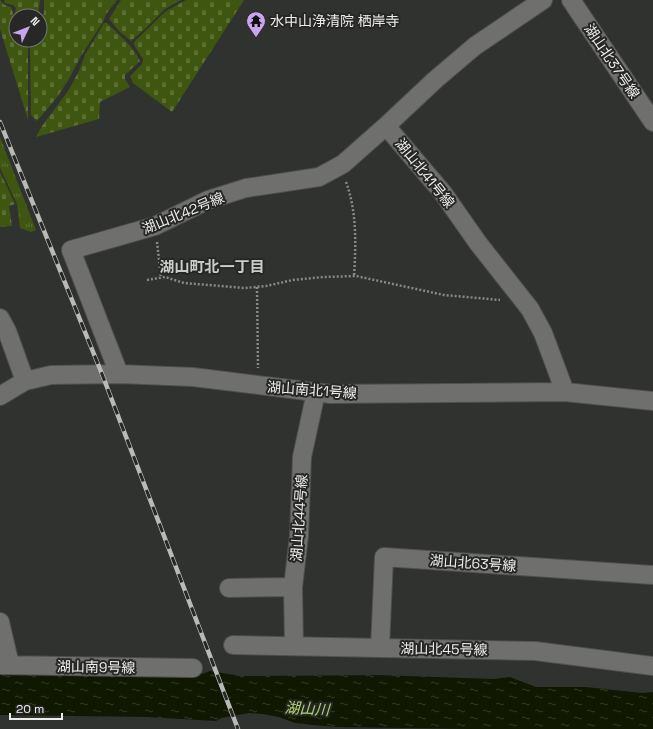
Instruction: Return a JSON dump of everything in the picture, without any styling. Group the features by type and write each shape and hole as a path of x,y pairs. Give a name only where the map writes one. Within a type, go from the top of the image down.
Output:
{"street":[{"name":"湖山北41号線","path":"543,0 475,46 435,80 386,126 443,193 478,243 524,301 543,333 565,392"},
{"name":"湖山北37号線","path":"571,0 653,122"},
{"name":"湖山北42号線","path":"119,374 71,250 155,226 208,200 246,188 319,177 343,164 386,126"},
{"path":"0,318 7,331 25,381"},
{"name":"湖山南北1号線","path":"0,396 25,381 51,375 119,374 193,378 339,394 565,392 653,401"},
{"name":"湖山北44号線","path":"294,646 293,587 299,536 302,457 316,392"},
{"name":"湖山北63号線","path":"380,648 384,558 653,575"},
{"path":"229,588 293,587"},
{"path":"0,622 5,665"},
{"name":"湖山北45号線","path":"233,644 535,651 653,666"},
{"name":"湖山南9号線","path":"5,665 193,668"}],"path":[{"path":"338,167 345,179 351,197 356,238 354,276"},
{"path":"155,226 161,277"},
{"path":"147,280 165,277 184,283 245,288 323,276 354,276 444,294 524,301"},
{"path":"257,287 258,385"}],"green space":[{"path":"0,0 3,4 11,8 8,8 8,48 28,48 28,120 0,29"},
{"path":"4,0 40,0 39,8 16,8 13,5 5,3"},
{"path":"44,0 117,0 106,14 103,22 58,96 37,121 31,115 30,48 48,48 48,8 44,8"},
{"path":"121,0 181,0 165,9 131,41 119,31 109,19"},
{"path":"186,0 244,0 172,112 133,83 130,76 142,64 143,59 134,45 134,42 166,11"},
{"path":"104,23 107,23 134,50 140,61 125,75 125,79 130,87 100,102 99,119 36,137 42,126 68,91 79,71 85,55"},
{"path":"0,137 36,230 31,232 20,228 17,204 0,168"},
{"path":"0,172 15,204 9,206 12,226 0,227"}],"water":[{"name":"湖山川","path":"0,670 202,674 210,671 241,676 378,675 494,679 510,677 536,687 586,687 642,693 653,692 653,729 338,727 295,723 279,717 249,713 221,718 216,721 147,717 0,715"}],"railway":[{"path":"0,122 102,374 238,729"}],"place":[{"name":"水中山浄清院 栖岸寺","path":"256,38"}],"district":[{"name":"湖山町北一丁目","path":"212,267"}]}
